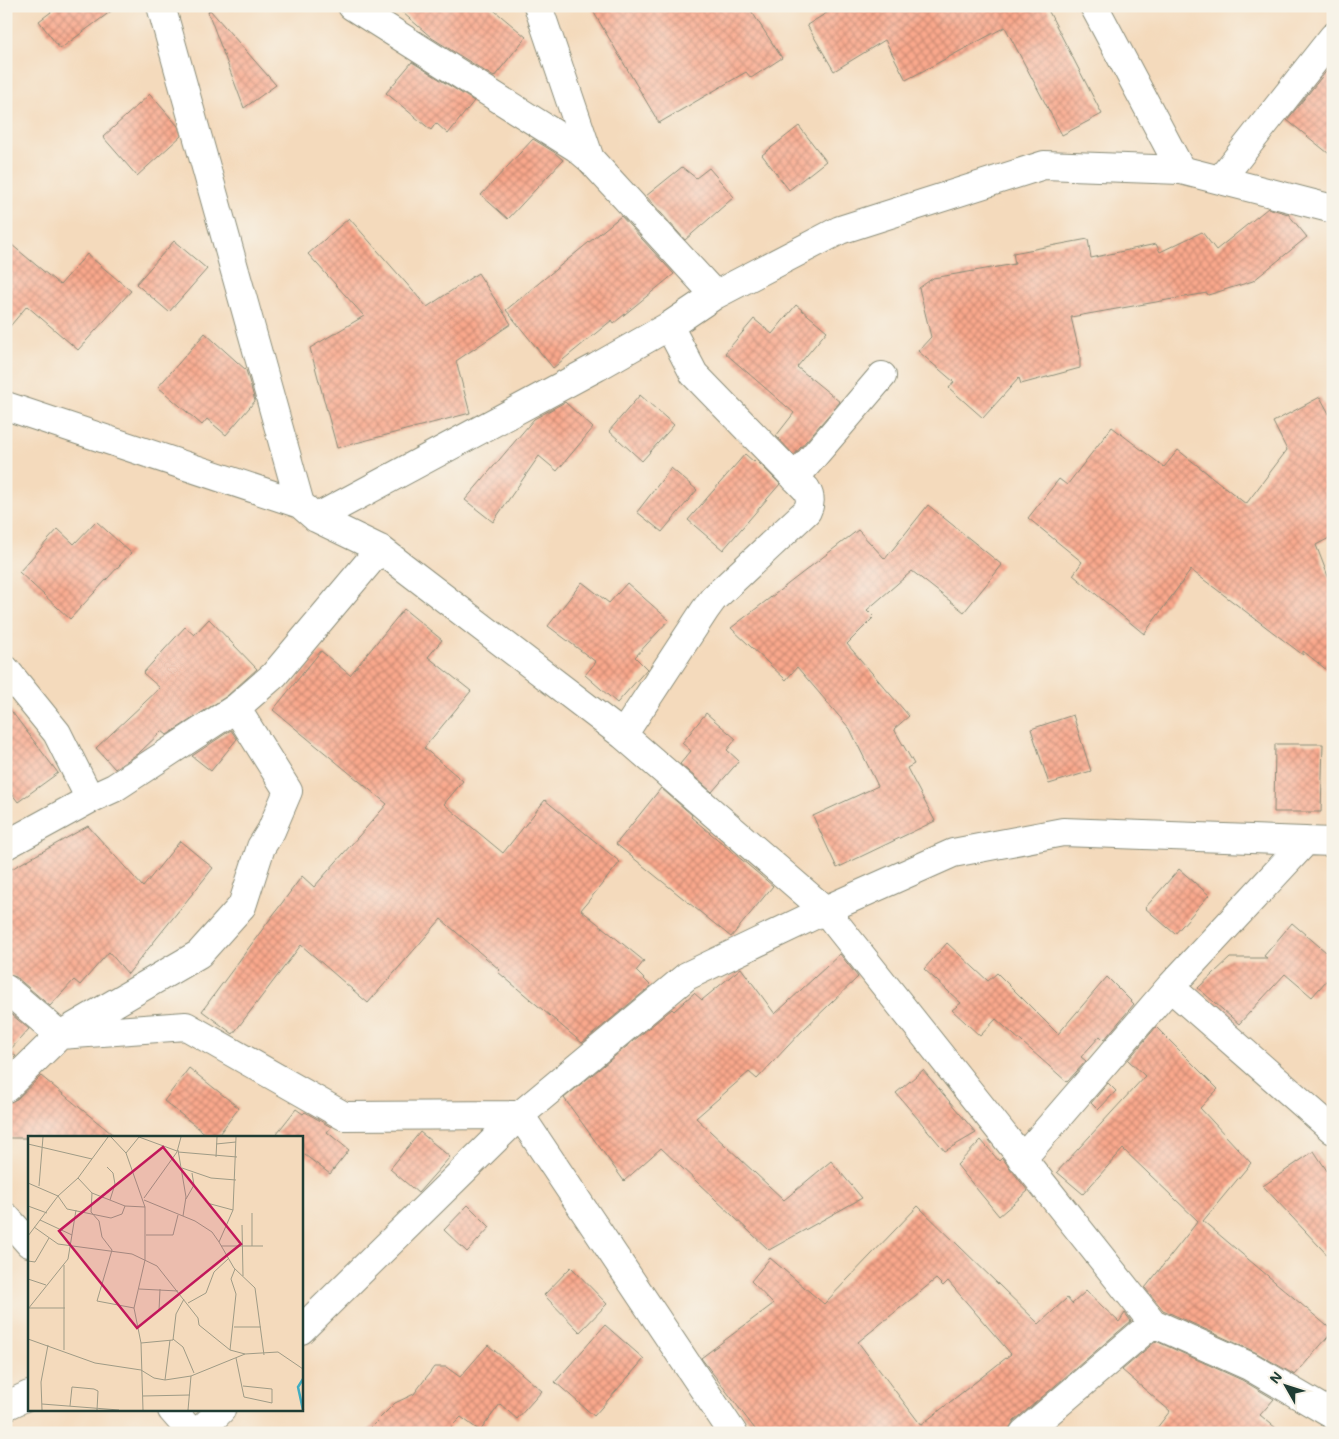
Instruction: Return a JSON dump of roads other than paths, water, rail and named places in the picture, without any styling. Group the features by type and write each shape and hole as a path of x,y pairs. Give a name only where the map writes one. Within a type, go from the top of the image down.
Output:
{"street":[{"path":"161,6 308,511"},
{"path":"352,6 577,148 590,159 715,295"},
{"path":"538,6 590,159"},
{"path":"1094,6 1181,170"},
{"path":"1220,180 1333,37"},
{"path":"308,511 669,326 715,295 840,230 1044,165 1181,170 1333,209"},
{"path":"623,735 713,599 807,511 810,504 810,495 795,478 694,374 669,326"},
{"path":"795,478 882,376"},
{"path":"6,406 308,511 380,549 623,735 825,910 1153,1323 1249,1366 1333,1415"},
{"path":"6,845 90,798 114,788 236,708 274,675 380,549"},
{"path":"6,670 57,733 90,798"},
{"path":"6,1088 60,1036 200,954 242,906 261,847 271,831 288,791 236,708"},
{"path":"302,1329 520,1115 687,976 825,910 953,853 1063,832 1333,842"},
{"path":"1022,1159 1170,987 1306,841"},
{"path":"1170,987 1333,1130"},
{"path":"6,989 60,1036 186,1026 344,1116 520,1115"},
{"path":"520,1115 733,1433"},
{"path":"6,1217 28,1242"},
{"path":"1024,1433 1153,1323"},
{"path":"6,1406 28,1395"},
{"path":"174,1412 192,1433"},
{"path":"198,1433 218,1412"}]}
